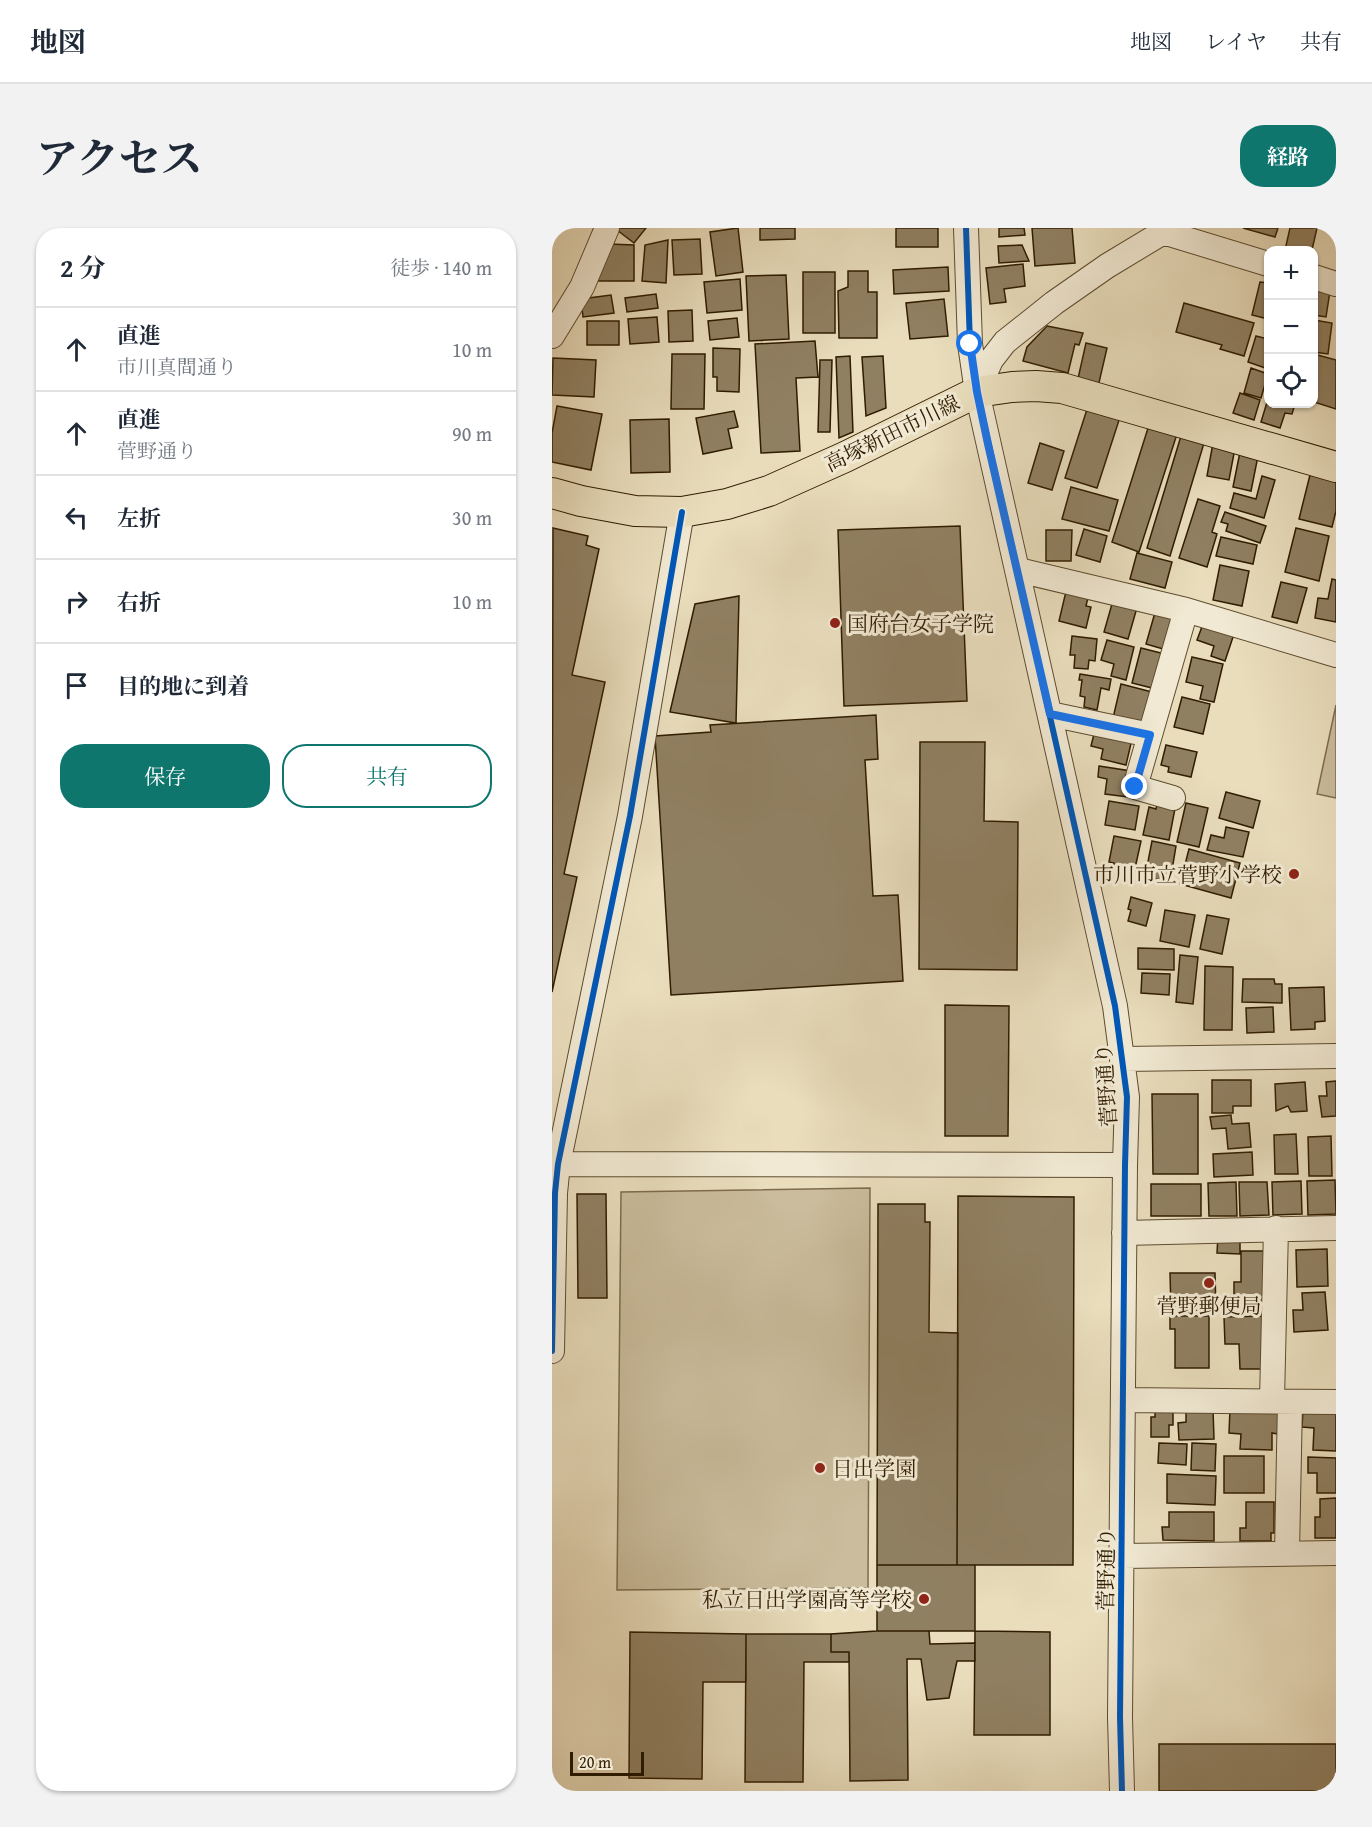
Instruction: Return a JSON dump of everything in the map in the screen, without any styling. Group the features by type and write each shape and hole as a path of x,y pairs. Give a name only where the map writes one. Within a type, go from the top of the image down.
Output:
{"main road":[{"name":"高塚新田市川線","path":"552,493 635,511 682,512 727,504 769,491 845,458 977,392 1028,386 1062,388 1336,467"}],"street":[{"path":"552,336 582,287 608,228"},
{"name":"菅野通り","path":"966,228 970,344 977,392 1114,1006 1127,1097 1120,1717 1122,1791"},
{"path":"977,392 991,360 1005,342 1054,303 1107,266 1167,230 1264,262"},
{"path":"1318,278 1336,284"},
{"path":"552,1351 555,1193 558,1164 630,816 682,512"},
{"path":"1018,570 1186,610 1336,654"},
{"path":"1173,798 1135,787 1186,610"},
{"path":"1050,714 1150,735"},
{"path":"1123,1059 1336,1056"},
{"path":"558,1164 1125,1165"},
{"path":"1276,1228 1287,1553"},
{"path":"1125,1233 1336,1228"},
{"path":"1124,1400 1336,1402"},
{"path":"1122,1556 1336,1553"}],"shaded area":[{"path":"1336,705 1336,798 1317,794"},
{"path":"870,1188 868,1588 617,1590 621,1192"}],"building":[{"path":"619,228 646,228 634,243 617,230"},
{"path":"738,228 743,272 716,276 710,232"},
{"path":"760,228 795,228 795,239 760,240"},
{"path":"896,228 938,228 938,247 896,247"},
{"path":"999,228 1024,228 1025,235 999,237"},
{"path":"1032,228 1072,228 1075,263 1035,266"},
{"path":"1243,228 1278,228 1275,237"},
{"path":"1290,228 1317,228 1313,246 1286,246"},
{"path":"700,239 702,274 674,275 672,240"},
{"path":"668,240 666,283 642,281 645,245"},
{"path":"608,244 634,245 634,281 596,281"},
{"path":"1022,245 1029,261 999,263 998,246"},
{"path":"1023,264 1025,286 1004,289 1006,302 990,304 986,268"},
{"path":"948,267 949,291 894,294 893,270"},
{"path":"848,271 868,271 868,292 877,292 877,338 839,338 838,291 848,287"},
{"path":"803,272 835,272 835,333 803,333"},
{"path":"786,275 789,339 749,341 746,276"},
{"path":"740,279 742,310 707,313 704,282"},
{"path":"1260,282 1264,282 1264,318 1252,315"},
{"path":"1318,289 1330,291 1326,317 1318,316"},
{"path":"656,294 658,308 627,312 625,298"},
{"path":"611,295 614,313 583,317 581,299"},
{"path":"944,299 948,336 910,339 906,303"},
{"path":"1184,303 1254,323 1244,356 1220,349 1222,345 1176,332"},
{"path":"692,310 693,341 669,342 668,311"},
{"path":"657,317 659,342 630,344 628,319"},
{"path":"737,318 739,337 710,340 708,321"},
{"path":"587,321 619,321 619,345 587,345"},
{"path":"1318,321 1332,323 1328,354 1318,353"},
{"path":"1047,326 1083,333 1079,345 1075,344 1068,373 1023,361 1027,347"},
{"path":"1256,336 1264,338 1264,368 1248,362"},
{"path":"815,341 818,377 796,378 800,451 761,453 755,344"},
{"path":"1086,343 1107,348 1098,387 1077,383"},
{"path":"713,348 740,349 739,392 717,391 717,377 713,377"},
{"path":"672,354 705,354 704,409 671,409"},
{"path":"1318,355 1336,360 1336,409 1318,403"},
{"path":"850,356 853,432 839,438 836,357"},
{"path":"883,356 886,408 866,416 862,357"},
{"path":"553,358 596,360 594,397 552,395"},
{"path":"820,360 832,360 830,432 818,432"},
{"path":"1251,368 1264,373 1261,398 1244,393"},
{"path":"1240,393 1260,400 1254,420 1233,413"},
{"path":"1089,403 1121,414 1097,488 1065,478"},
{"path":"557,406 602,414 591,470 552,462 552,433"},
{"path":"1265,408 1294,408 1292,414 1285,413 1280,428 1261,422"},
{"path":"734,411 738,427 728,429 732,448 703,454 696,418"},
{"path":"669,419 670,472 631,473 630,420"},
{"path":"1149,425 1177,434 1139,552 1112,542"},
{"path":"1181,436 1204,443 1170,556 1147,548"},
{"path":"1040,443 1064,451 1052,490 1028,483"},
{"path":"1213,443 1235,448 1229,480 1207,476"},
{"path":"1240,452 1258,456 1251,491 1233,487"},
{"path":"1311,471 1336,477 1336,511 1332,527 1299,519"},
{"path":"1262,476 1275,480 1264,518 1230,508 1234,493 1256,499"},
{"path":"1071,487 1118,500 1109,531 1062,519"},
{"path":"1198,499 1220,506 1212,532 1217,534 1207,567 1179,558"},
{"path":"1225,512 1266,526 1260,543 1226,531 1228,524 1221,522"},
{"path":"960,526 967,701 844,706 838,530"},
{"path":"553,528 588,536 586,545 599,549 572,675 605,682 564,874 577,877 552,992"},
{"path":"1296,528 1329,536 1319,581 1285,572"},
{"path":"1084,529 1107,536 1100,562 1076,555"},
{"path":"1046,530 1072,530 1071,561 1046,561"},
{"path":"1221,537 1257,545 1253,564 1216,556"},
{"path":"1137,553 1172,562 1165,588 1130,579"},
{"path":"1220,565 1249,571 1242,606 1213,600"},
{"path":"1332,579 1336,580 1336,622 1315,618 1318,598 1328,599"},
{"path":"1281,582 1307,588 1297,623 1272,617"},
{"path":"1068,583 1090,589 1086,606 1091,607 1086,628 1059,621"},
{"path":"739,596 736,723 670,712 695,604"},
{"path":"1114,597 1138,604 1128,639 1104,632"},
{"path":"1156,609 1173,614 1170,651 1146,644"},
{"path":"1203,624 1234,634 1225,661 1211,656 1214,646 1197,640"},
{"path":"1072,636 1097,639 1095,661 1089,660 1088,669 1074,668 1075,655 1070,655"},
{"path":"1107,640 1134,647 1126,680 1111,676 1114,664 1101,660"},
{"path":"1141,648 1165,654 1156,689 1132,683"},
{"path":"1192,657 1223,664 1214,702 1200,699 1203,686 1186,682"},
{"path":"1080,674 1111,679 1109,690 1101,688 1097,710 1084,707 1085,697 1080,696 1082,680 1079,680"},
{"path":"1121,684 1156,693 1141,726 1113,718"},
{"path":"1182,697 1210,704 1203,734 1174,727"},
{"path":"876,715 878,759 865,760 873,896 898,895 903,981 671,995 655,736 711,732 710,725"},
{"path":"1095,730 1132,739 1126,765 1101,759 1103,749 1091,746"},
{"path":"920,742 985,742 984,821 1018,822 1017,970 919,969"},
{"path":"1166,745 1197,752 1191,777 1168,772 1169,767 1161,765"},
{"path":"1099,766 1131,771 1128,797 1105,794 1107,779 1098,777"},
{"path":"1226,792 1260,801 1253,828 1219,818"},
{"path":"1158,799 1176,803 1169,840 1143,835 1149,807 1156,809"},
{"path":"1109,801 1139,806 1135,830 1105,825"},
{"path":"1186,803 1208,808 1199,847 1177,842"},
{"path":"1226,827 1249,832 1243,857 1207,850 1211,835 1224,838"},
{"path":"1114,836 1141,841 1134,873 1113,868 1114,863 1109,862"},
{"path":"1152,841 1176,846 1170,882 1145,877"},
{"path":"1189,849 1240,863 1231,898 1180,884"},
{"path":"1131,897 1152,903 1146,926 1128,921"},
{"path":"1165,910 1195,915 1189,947 1160,941"},
{"path":"1207,915 1229,919 1222,954 1200,949"},
{"path":"1138,948 1174,949 1174,970 1138,969"},
{"path":"1180,955 1198,957 1193,1004 1176,1002"},
{"path":"1205,966 1233,967 1232,1030 1204,1030"},
{"path":"1142,973 1170,974 1169,995 1141,993"},
{"path":"1243,979 1274,979 1275,984 1282,984 1282,1003 1242,1002"},
{"path":"1324,987 1325,1021 1315,1022 1315,1029 1291,1030 1289,988"},
{"path":"945,1005 1009,1006 1008,1136 945,1136"},
{"path":"1273,1007 1274,1032 1247,1033 1246,1008"},
{"path":"1212,1080 1251,1080 1251,1106 1233,1106 1233,1113 1212,1113"},
{"path":"1336,1081 1336,1116 1322,1117 1319,1096 1327,1096 1326,1082"},
{"path":"1305,1082 1307,1111 1291,1112 1288,1106 1276,1111 1275,1084"},
{"path":"1152,1094 1198,1094 1198,1174 1153,1174"},
{"path":"1231,1115 1232,1124 1249,1123 1251,1147 1228,1149 1226,1128 1212,1129 1210,1117"},
{"path":"1296,1134 1298,1174 1275,1174 1274,1135"},
{"path":"1331,1136 1332,1176 1309,1176 1308,1137"},
{"path":"1252,1152 1253,1175 1214,1177 1213,1154"},
{"path":"1335,1180 1336,1214 1308,1215 1307,1181"},
{"path":"1301,1181 1302,1214 1273,1215 1272,1182"},
{"path":"1236,1182 1237,1216 1209,1216 1208,1183"},
{"path":"1239,1182 1267,1182 1269,1215 1240,1216"},
{"path":"1151,1184 1201,1184 1201,1216 1151,1216"},
{"path":"577,1194 606,1194 607,1298 578,1298"},
{"path":"958,1196 1074,1197 1073,1565 957,1565"},
{"path":"878,1204 925,1204 925,1222 930,1222 929,1332 958,1333 957,1565 877,1565"},
{"path":"1218,1234 1240,1235 1240,1254 1217,1253"},
{"path":"1327,1249 1328,1286 1297,1287 1296,1250"},
{"path":"1241,1251 1267,1251 1268,1308 1234,1308 1234,1282 1241,1282"},
{"name":"菅野郵便局","path":"1170,1273 1215,1273 1216,1310 1171,1310"},
{"path":"1325,1292 1328,1330 1294,1332 1293,1310 1303,1310 1302,1293"},
{"path":"1170,1316 1209,1316 1209,1368 1175,1368 1175,1329 1170,1329"},
{"path":"1262,1316 1264,1369 1240,1369 1239,1344 1225,1344 1224,1317"},
{"path":"1155,1408 1173,1408 1173,1425 1169,1425 1169,1437 1151,1437 1151,1417 1155,1417"},
{"path":"1186,1409 1213,1409 1214,1439 1179,1440 1178,1423 1186,1422"},
{"path":"1230,1409 1278,1410 1278,1434 1272,1433 1272,1450 1240,1449 1241,1434 1229,1433"},
{"path":"1303,1409 1336,1410 1336,1451 1313,1450 1314,1428 1302,1427"},
{"path":"1159,1443 1187,1444 1186,1465 1158,1463"},
{"path":"1192,1443 1216,1444 1215,1471 1191,1470"},
{"path":"1224,1456 1264,1456 1264,1493 1224,1493"},
{"path":"1308,1457 1336,1458 1336,1493 1317,1493 1317,1473 1308,1473"},
{"path":"1167,1474 1216,1476 1215,1505 1167,1503"},
{"path":"1336,1498 1336,1538 1315,1538 1315,1517 1320,1517 1320,1499"},
{"path":"1246,1502 1274,1502 1274,1533 1271,1533 1271,1541 1240,1541 1240,1528 1246,1528"},
{"path":"1169,1512 1214,1512 1214,1541 1163,1540 1162,1527 1169,1527"},
{"path":"877,1565 975,1565 975,1631 877,1631"},
{"path":"929,1631 930,1644 975,1643 975,1661 957,1661 949,1698 927,1700 921,1659 907,1659 908,1780 850,1781 849,1652 831,1652 831,1634"},
{"path":"975,1631 1050,1632 1050,1735 974,1735"},
{"path":"630,1632 746,1634 746,1682 703,1682 702,1779 629,1778"},
{"path":"746,1634 831,1634 831,1652 849,1652 849,1662 804,1662 803,1782 745,1782"},
{"path":"1159,1744 1336,1744 1336,1791 1159,1791"}],"cycle path":[{"path":"966,228 970,344 977,392 1115,1006 1127,1097 1120,1717 1122,1791"},
{"path":"552,1351 555,1193 558,1164 630,816 682,512"}],"place":[{"name":"国府台女子学院","path":"835,623"},
{"name":"市川市立菅野小学校","path":"1294,874"},
{"name":"菅野郵便局","path":"1209,1283"},
{"name":"日出学園","path":"820,1468"},
{"name":"私立日出学園高等学校","path":"924,1599"}],"route":[{"path":"970,344 988,444 1050,714 1150,735 1135,787"}]}
